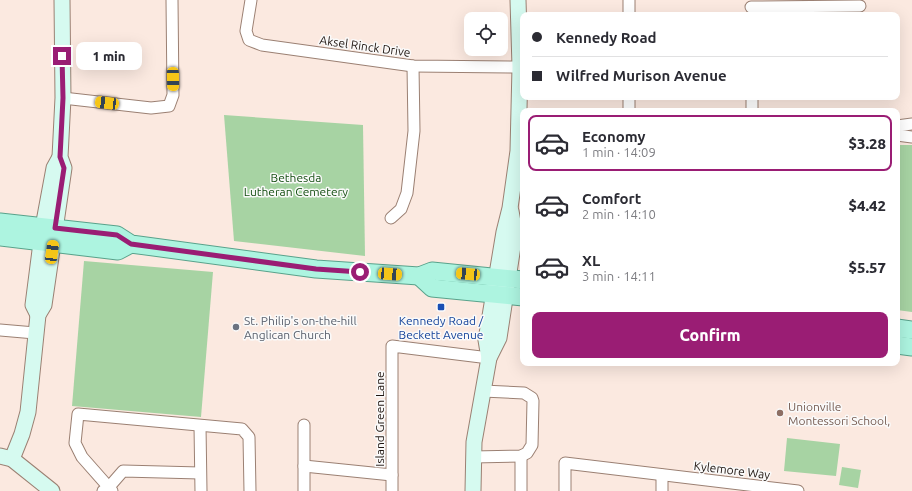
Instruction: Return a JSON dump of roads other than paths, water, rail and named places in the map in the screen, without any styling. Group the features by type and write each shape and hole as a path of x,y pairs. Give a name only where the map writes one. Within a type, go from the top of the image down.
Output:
{"main road":[{"path":"0,222 118,251 131,244 316,269 419,276 432,271 509,278"},
{"path":"0,237 48,235"},
{"path":"419,276 432,288 520,297"},
{"path":"900,328 912,330"},
{"path":"900,345 912,347"}],"street":[{"path":"52,491 6,457 22,434 28,412 38,315 33,305 64,168 60,157 63,98 62,0"},
{"path":"63,98 151,108 169,106 174,95 172,0"},
{"name":"Aksel Rinck Drive","path":"251,0 246,31 249,40 262,45 413,66 520,67"},
{"path":"473,491 474,442 489,358 486,340 500,295 509,278 515,233 510,208 518,151 520,67 518,0"},
{"path":"629,0 629,12"},
{"path":"751,7 860,6"},
{"path":"391,218 401,208 407,193 414,132 413,66"},
{"path":"900,126 912,124"},
{"path":"900,135 912,137"},
{"path":"0,330 35,333"},
{"name":"Island Green Lane","path":"392,491 392,346 489,358"},
{"path":"473,457 521,456 527,453 532,445 532,398 524,393 483,391"},
{"path":"200,474 123,471 108,490 82,457 75,443 78,414 242,429 249,437 250,491"},
{"path":"304,425 304,491"},
{"path":"200,426 200,491"},
{"path":"521,456 521,491"},
{"name":"Kylemore Way","path":"565,491 565,462 662,475 742,488 798,491"},
{"path":"304,466 392,475"},
{"path":"662,475 662,491"}],"place":[{"name":"Kennedy Road / Beckett Avenue","path":"441,307"},
{"name":"St. Philip's on-the-hill Anglican Church","path":"236,327"},
{"name":"Unionville Montessori School,","path":"780,413"}],"park label":[{"name":"Bethesda Lutheran Cemetery","path":"296,184"}]}
